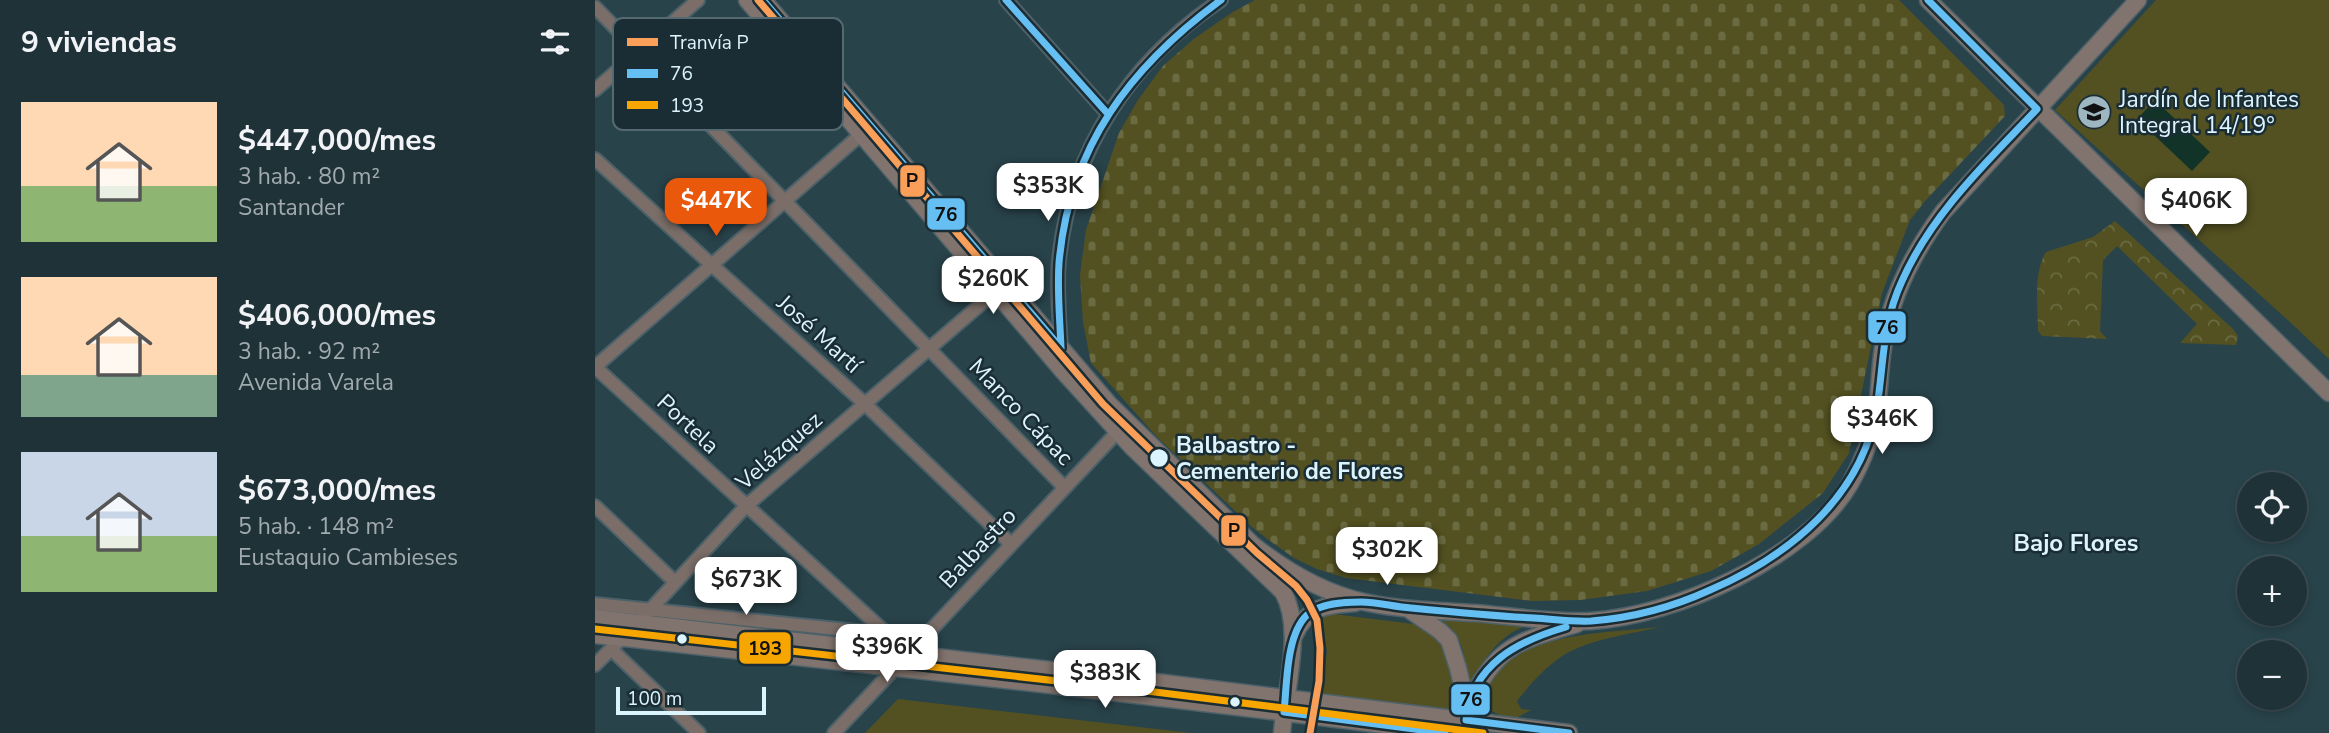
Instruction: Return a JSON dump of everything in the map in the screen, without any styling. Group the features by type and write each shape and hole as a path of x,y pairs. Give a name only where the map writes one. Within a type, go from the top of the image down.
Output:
{"main road":[{"path":"747,0 763,18"},
{"path":"763,0 777,18"},
{"path":"1928,0 2329,393"},
{"path":"1466,720 1490,666 1501,654 1532,638 1589,621 1640,613 1710,590 1744,574 1801,537 1820,520 1850,484 1869,440 1877,411 1885,332 1896,295 1913,258 1943,212 2138,0"},
{"path":"843,101 866,130"},
{"path":"843,105 1001,288 1062,370 1122,427 1276,563 1323,588 1364,602 1406,608 1589,621"},
{"path":"1001,288 1061,348 1122,427 1283,592 1290,604 1294,636 1282,733"},
{"path":"1294,636 1303,620 1314,611 1335,604 1364,602"},
{"path":"1406,608 1434,626 1449,640 1458,668 1466,720"},
{"path":"595,618 908,653 1285,705 1445,733"},
{"path":"595,635 617,644 898,667 1466,720 1569,733"}],"street":[{"path":"678,18 698,0"},
{"path":"1006,0 1108,114"},
{"path":"1062,370 1059,263 1062,237 1084,161 1108,114 1148,60 1173,36 1221,0"},
{"name":"Manco Cápac","path":"595,7 613,25"},
{"path":"595,90 613,74"},
{"name":"Manco Cápac","path":"715,130 1064,487"},
{"path":"595,367 866,130"},
{"name":"José Martí","path":"595,159 865,404 1010,543"},
{"name":"Velázquez","path":"595,665 638,623 746,506 1001,288"},
{"name":"Portela","path":"595,367 908,653"},
{"name":"Balbastro","path":"834,733 1122,427"},
{"path":"595,506 675,582"},
{"path":"595,604 886,634"},
{"path":"617,644 699,733"}],"green space":[{"path":"1255,0 1899,0 2004,105 2005,116 1910,220 1882,293 1849,453 1823,493 1759,544 1711,571 1647,591 1580,600 1533,601 1346,578 1294,558 1270,541 1157,437 1091,363 1083,322 1080,275 1086,230 1119,133 1138,100 1163,66 1195,38"},
{"path":"2156,0 2329,0 2329,359 2055,110"},
{"path":"2115,221 2233,329 2238,336 2236,345 2180,343 2197,324 2117,246 2103,260 2100,331 2107,339 2042,336 2038,331 2037,290 2039,270 2046,252 2093,237"},
{"path":"1333,614 1414,624 1432,632 1445,646 1455,706 1445,710 1322,694 1327,651 1320,618"},
{"path":"1439,615 1523,627 1506,637 1491,651 1471,686 1467,683 1462,646"},
{"path":"1660,627 1591,643 1569,652 1554,662 1528,687 1517,701 1521,709 1531,710 1516,718 1498,714 1488,705 1485,692 1490,680 1504,664 1522,652 1567,638"},
{"path":"898,699 1191,733 865,733"}],"shaded area":[{"path":"2155,100 2210,152 2192,171 2137,119"}],"tram line":[{"name":"P","path":"758,0 773,18"},
{"name":"P","path":"843,100 1103,404 1257,553 1296,586 1307,600 1317,620 1320,648 1319,681 1310,733"}],"transit line":[{"name":"76","path":"763,0 778,18"},
{"name":"76","path":"1006,0 1108,114"},
{"name":"76","path":"1061,348 1058,274 1065,221 1076,182 1091,146 1132,82 1188,26 1221,0"},
{"name":"76","path":"1928,0 2037,109"},
{"name":"76","path":"843,93 1061,348"},
{"name":"76","path":"1445,733 1284,712 1291,647 1300,624 1307,615 1325,606 1361,602 1503,616 1577,621 1606,620 1681,602 1767,560 1817,520 1856,469 1869,439 1877,407 1885,343 1895,297 1914,256 1962,189 2037,109"},
{"name":"76","path":"1566,627 1531,640 1500,658 1477,684 1466,720 1569,733"},
{"name":"193","path":"595,629 1155,692 1483,733"}],"place":[{"name":"Jardín de Infantes Integral 14/19°","path":"2094,112"},
{"name":"Balbastro - Cementerio de Flores","path":"1159,458"}],"district":[{"name":"Bajo Flores","path":"2076,543"}]}
